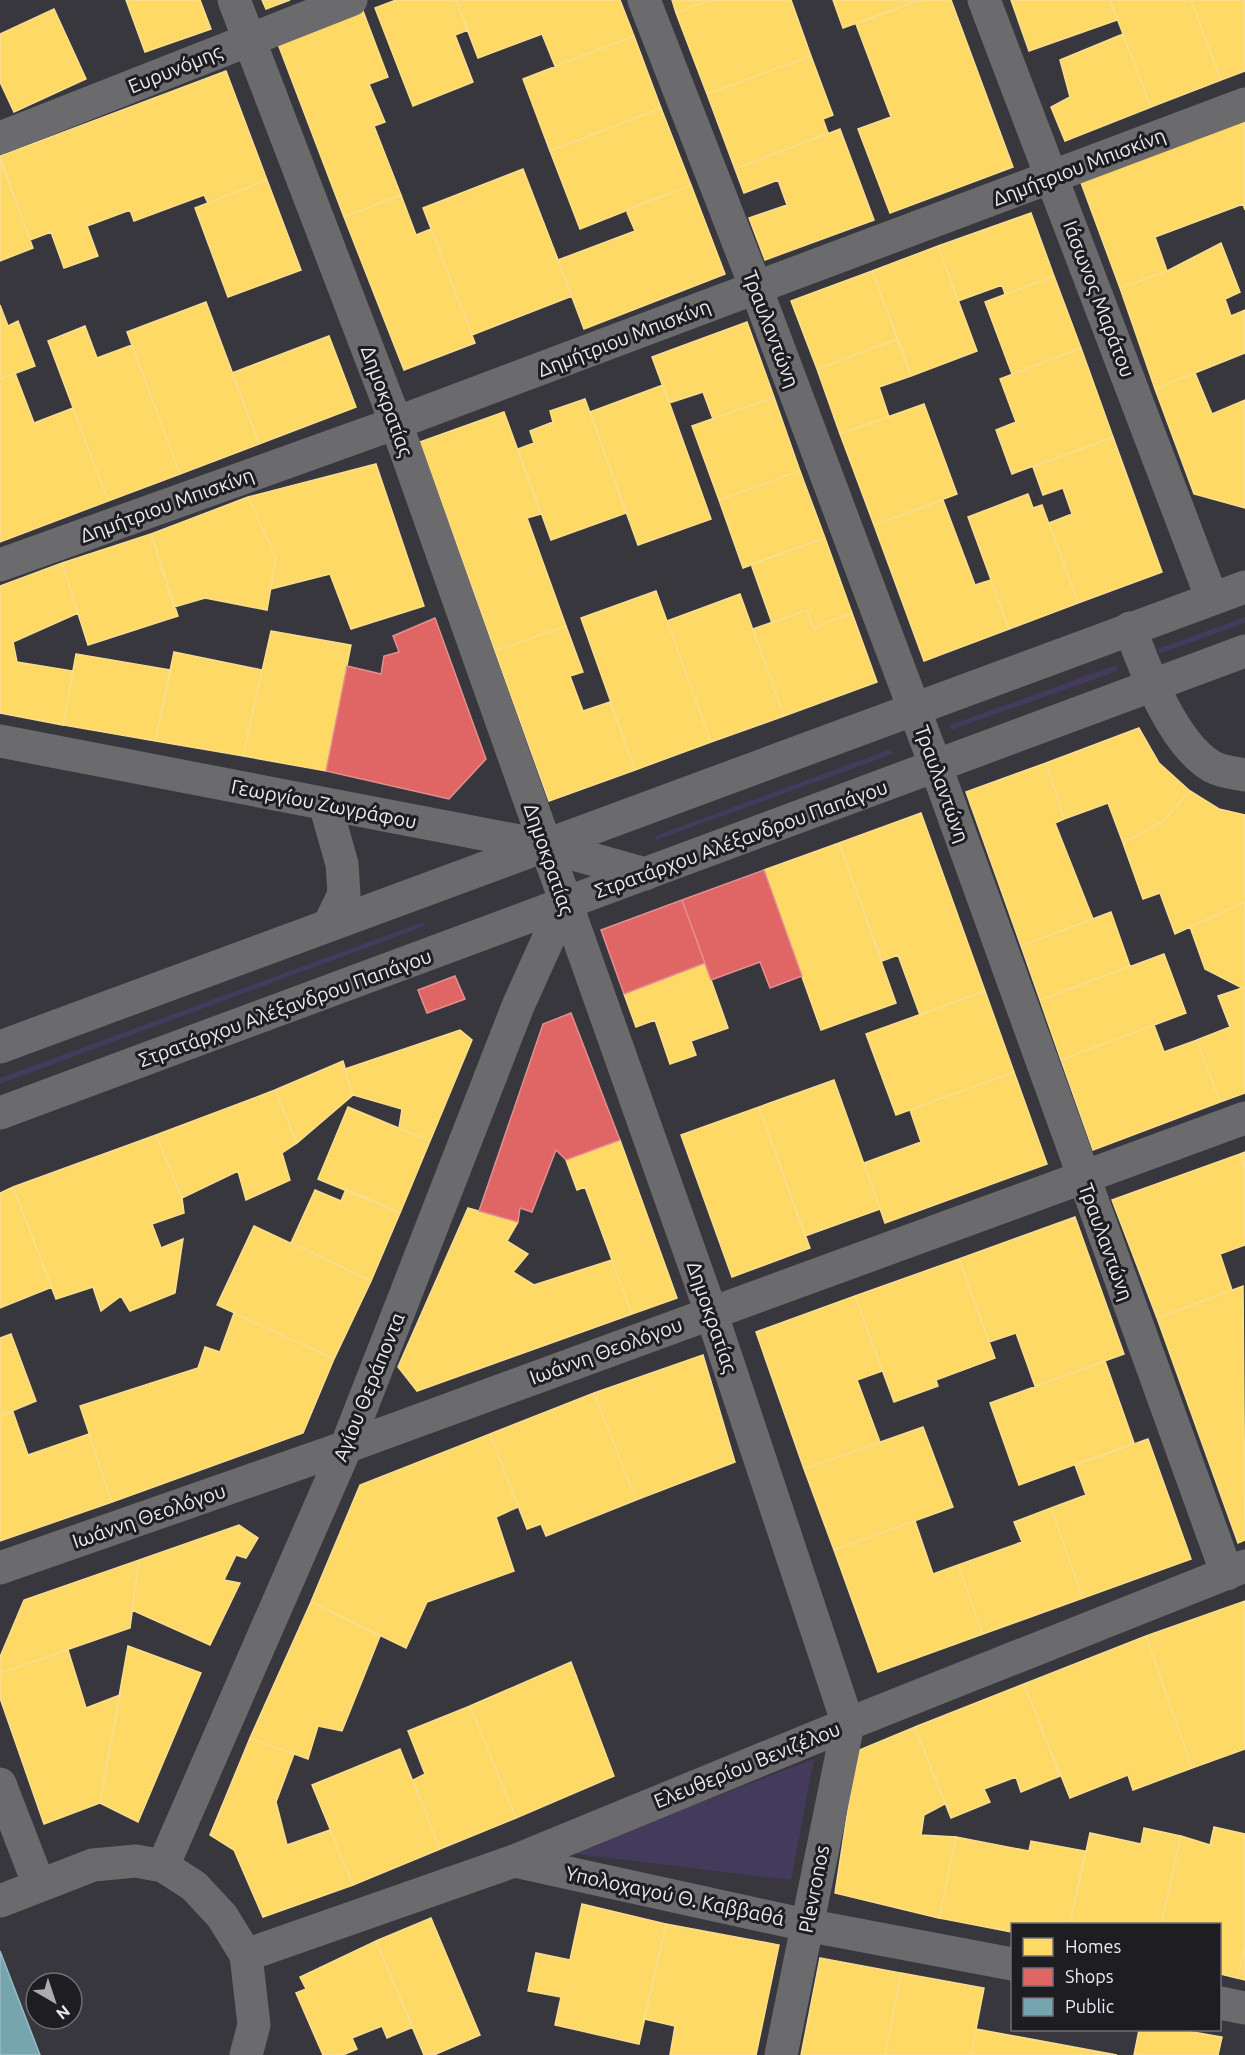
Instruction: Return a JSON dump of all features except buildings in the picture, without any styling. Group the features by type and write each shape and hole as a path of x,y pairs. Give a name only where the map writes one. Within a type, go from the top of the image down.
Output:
{"street":[{"name":"Δημοκρατίας","path":"234,0 396,423 546,846 564,904 711,1312 848,1724"},
{"name":"Ευρυνόμης","path":"0,138 351,0"},
{"name":"Τραυλαντώνη","path":"644,0 756,288 936,767 1083,1178 1236,1570"},
{"name":"Ιάσωνος Μαράτου","path":"984,0 1053,176 1212,599"},
{"name":"Δημήτριου Μπισκίνη","path":"0,565 396,423 1245,104"},
{"path":"0,1047 1245,587"},
{"path":"1130,628 1151,685 1187,744 1213,767 1245,775"},
{"name":"Στρατάρχου Αλέξανδρου Παπάγου","path":"0,1113 1245,651"},
{"name":"Γεωργίου Ζωγράφου","path":"0,741 546,846 645,874"},
{"path":"325,804 342,864 344,894 329,925"},
{"name":"Αγίου Θεράποντα","path":"163,1866 346,1447 518,1006 564,904"},
{"name":"Ιωάννη Θεολόγου","path":"0,1568 346,1447 1245,1118"},
{"name":"Ελευθερίου Βενιζέλου","path":"246,1955 514,1861 848,1724 1236,1570"},
{"name":"Plevronos","path":"782,2055 848,1724"},
{"path":"0,1785 39,1885"},
{"name":"Υπολοχαγού Θ. Καββαθά","path":"514,1861 807,1925 1011,1964"},
{"path":"0,1901 93,1865 136,1862 163,1866 194,1886 222,1916 246,1955 254,2025 246,2055"},
{"path":"1221,2003 1245,2008"}],"shaded area":[{"path":"1245,617 1245,623 1159,654 1157,649"},
{"path":"1116,665 1118,671 951,730 950,725"},
{"path":"891,749 893,754 656,840 655,836"},
{"path":"423,922 425,926 0,1084 0,1078"},
{"path":"814,1759 791,1880 569,1853"}]}
